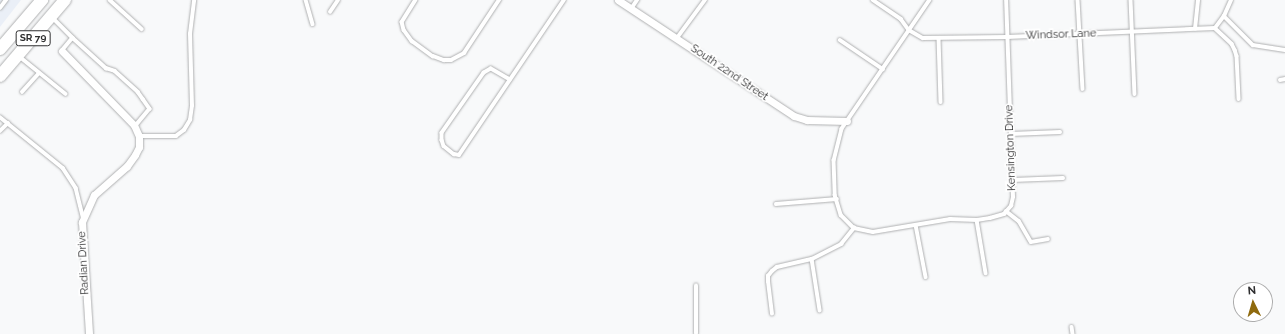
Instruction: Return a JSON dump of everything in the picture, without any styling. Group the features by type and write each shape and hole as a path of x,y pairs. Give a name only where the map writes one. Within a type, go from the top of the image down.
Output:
{"highway":[{"name":"SR 79","path":"0,49 42,0"},
{"name":"SR 79","path":"0,76 65,0"}],"street":[{"name":"South 22nd Street","path":"618,0 794,116 807,120 847,121"},
{"path":"62,51 135,127 139,136"},
{"name":"Radian Drive","path":"89,334 82,238 83,219 94,195 127,166 135,155 139,147 139,136"}],"lane":[{"path":"0,8 6,0"},
{"path":"110,0 142,29"},
{"path":"139,136 176,136 184,130 190,120 192,106 190,34 194,0"},
{"path":"306,0 313,24"},
{"path":"330,12 338,0"},
{"path":"416,0 402,22 404,30 412,41 432,56 444,60 451,60 464,53 498,0"},
{"path":"510,80 491,68 484,73 442,133 444,146 454,154 460,155 564,0"},
{"path":"631,9 637,0"},
{"path":"677,38 705,0"},
{"path":"874,0 901,19 910,30"},
{"path":"930,0 842,129 834,160 837,199 841,215 854,228 873,232 950,219 976,220 1004,214 1006,211 1019,221 1031,242 1048,239"},
{"name":"Kensington Drive","path":"1006,0 1013,180 1013,197 1011,206 1006,211"},
{"path":"1078,0 1079,34 1082,46 1083,90"},
{"path":"1131,0 1135,94"},
{"path":"1194,29 1198,0"},
{"path":"1231,0 1224,16 1215,28 1232,44 1237,56 1238,99"},
{"path":"1224,16 1253,45 1285,50"},
{"path":"51,17 106,68 115,71 144,99 150,109 135,127"},
{"name":"Windsor Lane","path":"910,30 923,38 939,38 1007,37 1215,28"},
{"path":"62,51 73,38"},
{"path":"939,38 941,102"},
{"path":"840,40 883,69"},
{"path":"18,55 66,94"},
{"path":"22,92 39,72"},
{"path":"1280,80 1285,79"},
{"path":"0,117 63,168 76,188 83,219"},
{"path":"0,131 8,123"},
{"path":"1011,134 1060,132"},
{"path":"1013,180 1063,178"},
{"path":"776,204 837,199"},
{"path":"976,220 986,273"},
{"path":"916,225 926,277"},
{"path":"772,314 768,276 772,271 777,267 812,259 841,244 854,228"},
{"path":"812,259 820,310"},
{"path":"696,286 696,334"},
{"path":"1072,327 1073,334"}],"shaded area":[{"path":"0,0 21,0 0,27"}]}
